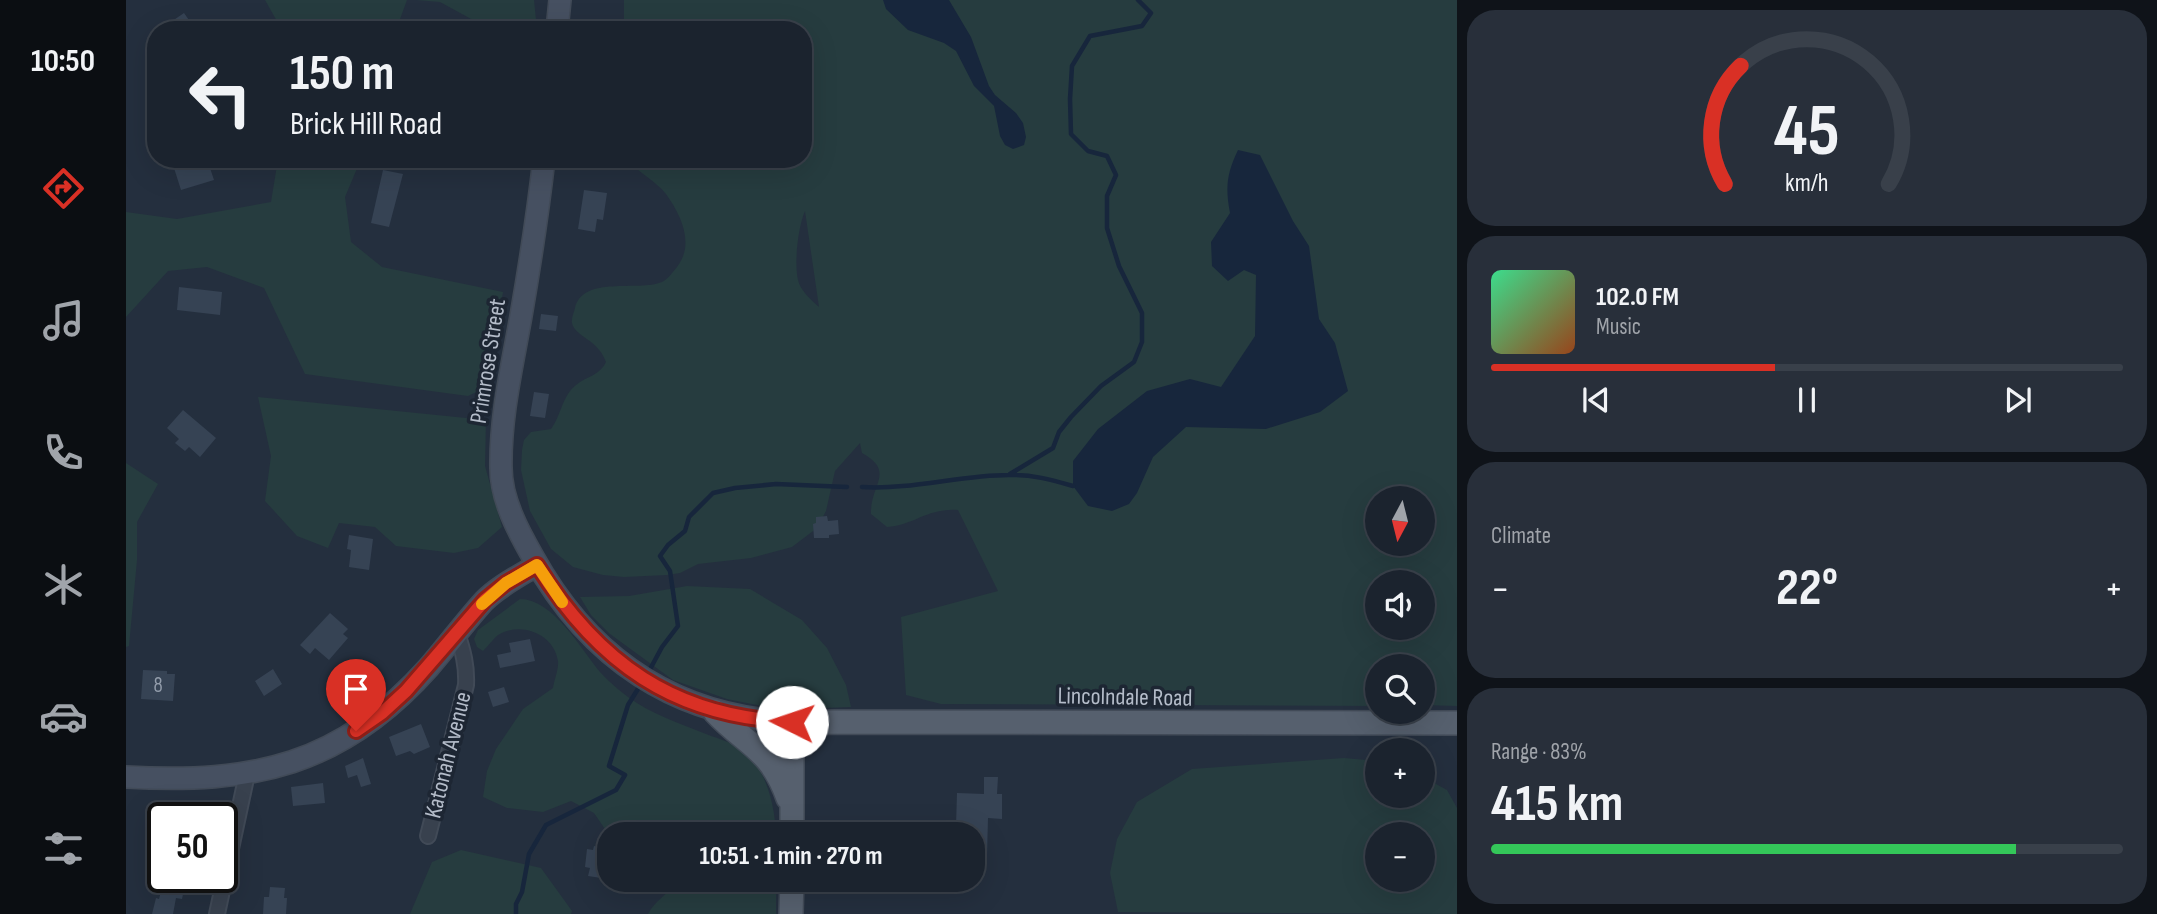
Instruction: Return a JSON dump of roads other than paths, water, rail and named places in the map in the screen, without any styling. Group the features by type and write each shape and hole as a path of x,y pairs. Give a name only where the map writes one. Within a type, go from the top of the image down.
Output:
{"main road":[{"path":"558,21 560,0"},
{"name":"Primrose Street","path":"543,168 529,272 505,406 501,471 505,498 525,544 569,613 617,660 644,680 715,712 766,721 792,722"},
{"path":"126,778 205,778 247,774 302,759 356,731 382,713 406,691 485,600 506,583 537,565"},
{"path":"715,712 732,730 757,747 770,762 781,779 788,798 791,822"},
{"path":"792,722 792,822"},
{"name":"Lincolndale Road","path":"792,722 1457,723"},
{"path":"791,914 792,892"}],"street":[{"name":"Katonah Avenue","path":"428,836 466,685 465,660 457,633"},
{"path":"217,914 247,774"}],"water":[{"path":"883,0 949,0 971,37 989,86 1023,123 1026,137 1024,145 1013,149 1005,145 1000,136 994,106 974,86 956,51 944,43 908,30 886,9"},
{"path":"1238,150 1260,155 1293,221 1309,246 1319,319 1335,343 1348,391 1320,412 1266,429 1186,427 1153,457 1137,493 1129,504 1112,511 1088,506 1073,486 1073,461 1098,429 1147,391 1190,379 1221,387 1255,336 1256,275 1244,270 1228,281 1212,266 1211,242 1230,213 1228,180"}],"waterway":[{"path":"1010,474 1053,448 1059,432 1071,417 1101,386 1134,362 1142,342 1142,313 1119,266 1107,228 1107,196 1116,175 1107,156 1088,151 1071,134 1070,99 1072,66 1090,36 1142,26 1151,13 1138,0"},
{"path":"862,487 1017,475 1073,486"},
{"path":"648,673 662,647 678,626 670,571 660,556 668,545 685,531 689,517 713,493 776,484 847,487"},
{"path":"516,914 516,904 522,892 529,854 546,825 616,790 625,775 609,766 628,705 641,684"}]}
